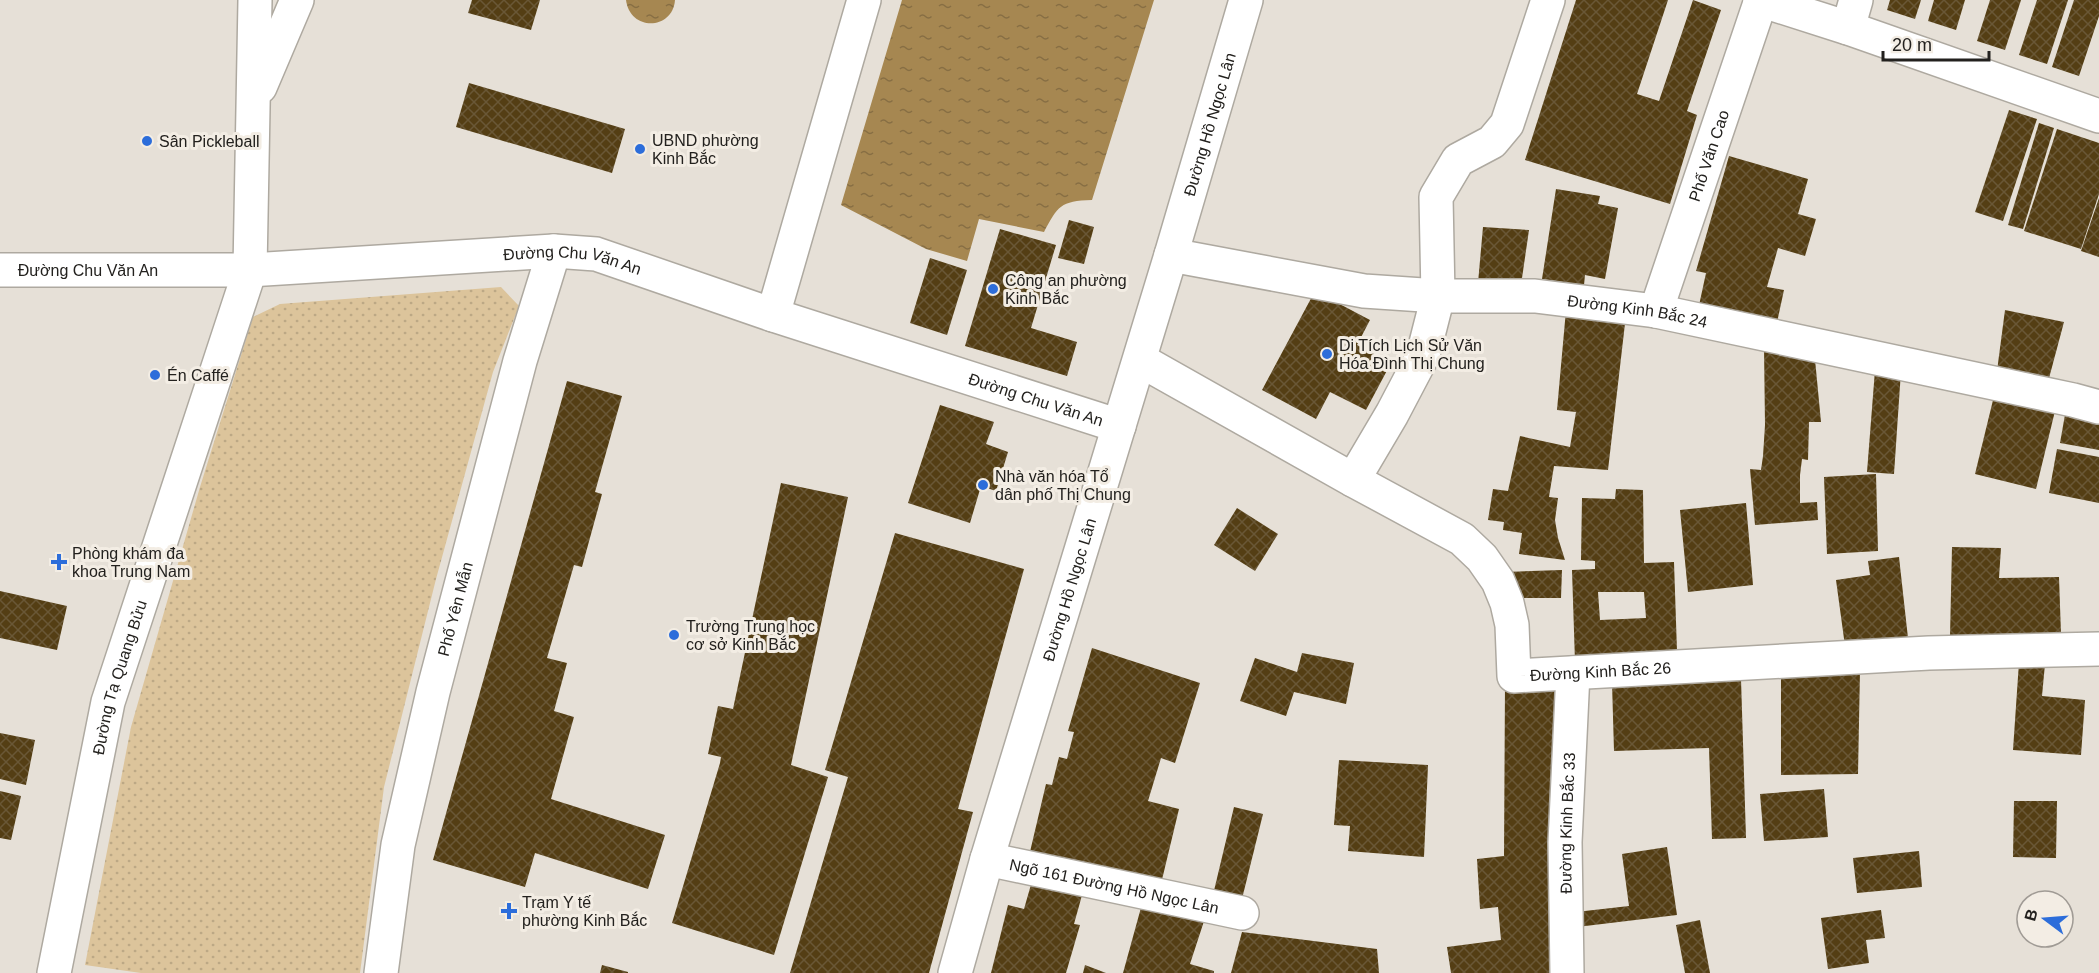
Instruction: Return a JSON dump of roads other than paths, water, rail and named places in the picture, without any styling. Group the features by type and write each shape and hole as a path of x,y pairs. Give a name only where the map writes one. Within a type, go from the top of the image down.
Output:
{"street":[{"name":"Đường Tạ Quang Bửu","path":"54,973 108,702 250,270 255,0"},
{"path":"254,103 297,0"},
{"path":"773,315 864,0"},
{"name":"Đường Hồ Ngọc Lân","path":"955,973 987,859 1172,255 1246,0"},
{"path":"1353,480 1423,355 1438,296 1436,197 1458,160 1492,142 1507,124 1548,0"},
{"path":"1760,0 1852,14 2099,115"},
{"name":"Phố Văn Cao","path":"1656,311 1760,0"},
{"name":"Đường Chu Văn An","path":"0,270 250,270 554,251 596,254 773,315 1119,426"},
{"name":"Phố Yên Mẫn","path":"381,973 398,845 433,692 520,361 554,251"},
{"name":"Đường Kinh Bắc 24","path":"1172,255 1364,291 1438,296 1535,296 1656,311 2073,400 2098,403"},
{"name":"Đường Kinh Bắc 26","path":"1140,360 1462,539 1482,558 1498,581 1507,603 1512,625 1514,676 1929,653 2099,649"},
{"name":"Đường Kinh Bắc 33","path":"1567,973 1565,842 1573,673"},
{"name":"Ngõ 161 Đường Hồ Ngọc Lân","path":"987,859 1242,912"}],"water":[{"path":"626,0 675,0 667,17 660,22 651,23 635,18"},
{"path":"902,0 1154,0 1092,200 1073,202 1061,207 1044,232 979,219 967,261 926,249 841,205"}],"place":[{"name":"Sân Pickleball","path":"147,141"},
{"name":"UBND phường Kinh Bắc","path":"640,149"},
{"name":"Công an phường Kinh Bắc","path":"993,289"},
{"name":"Di Tích Lịch Sử Văn Hóa Đình Thị Chung","path":"1327,354"},
{"name":"Én Caffé","path":"155,375"},
{"name":"Nhà văn hóa Tổ dân phố Thị Chung","path":"983,485"},
{"name":"Phòng khám đa khoa Trung Nam","path":"59,562"},
{"name":"Trường Trung học cơ sở Kinh Bắc","path":"674,635"},
{"name":"Trạm Y tế phường Kinh Bắc","path":"509,911"}]}
